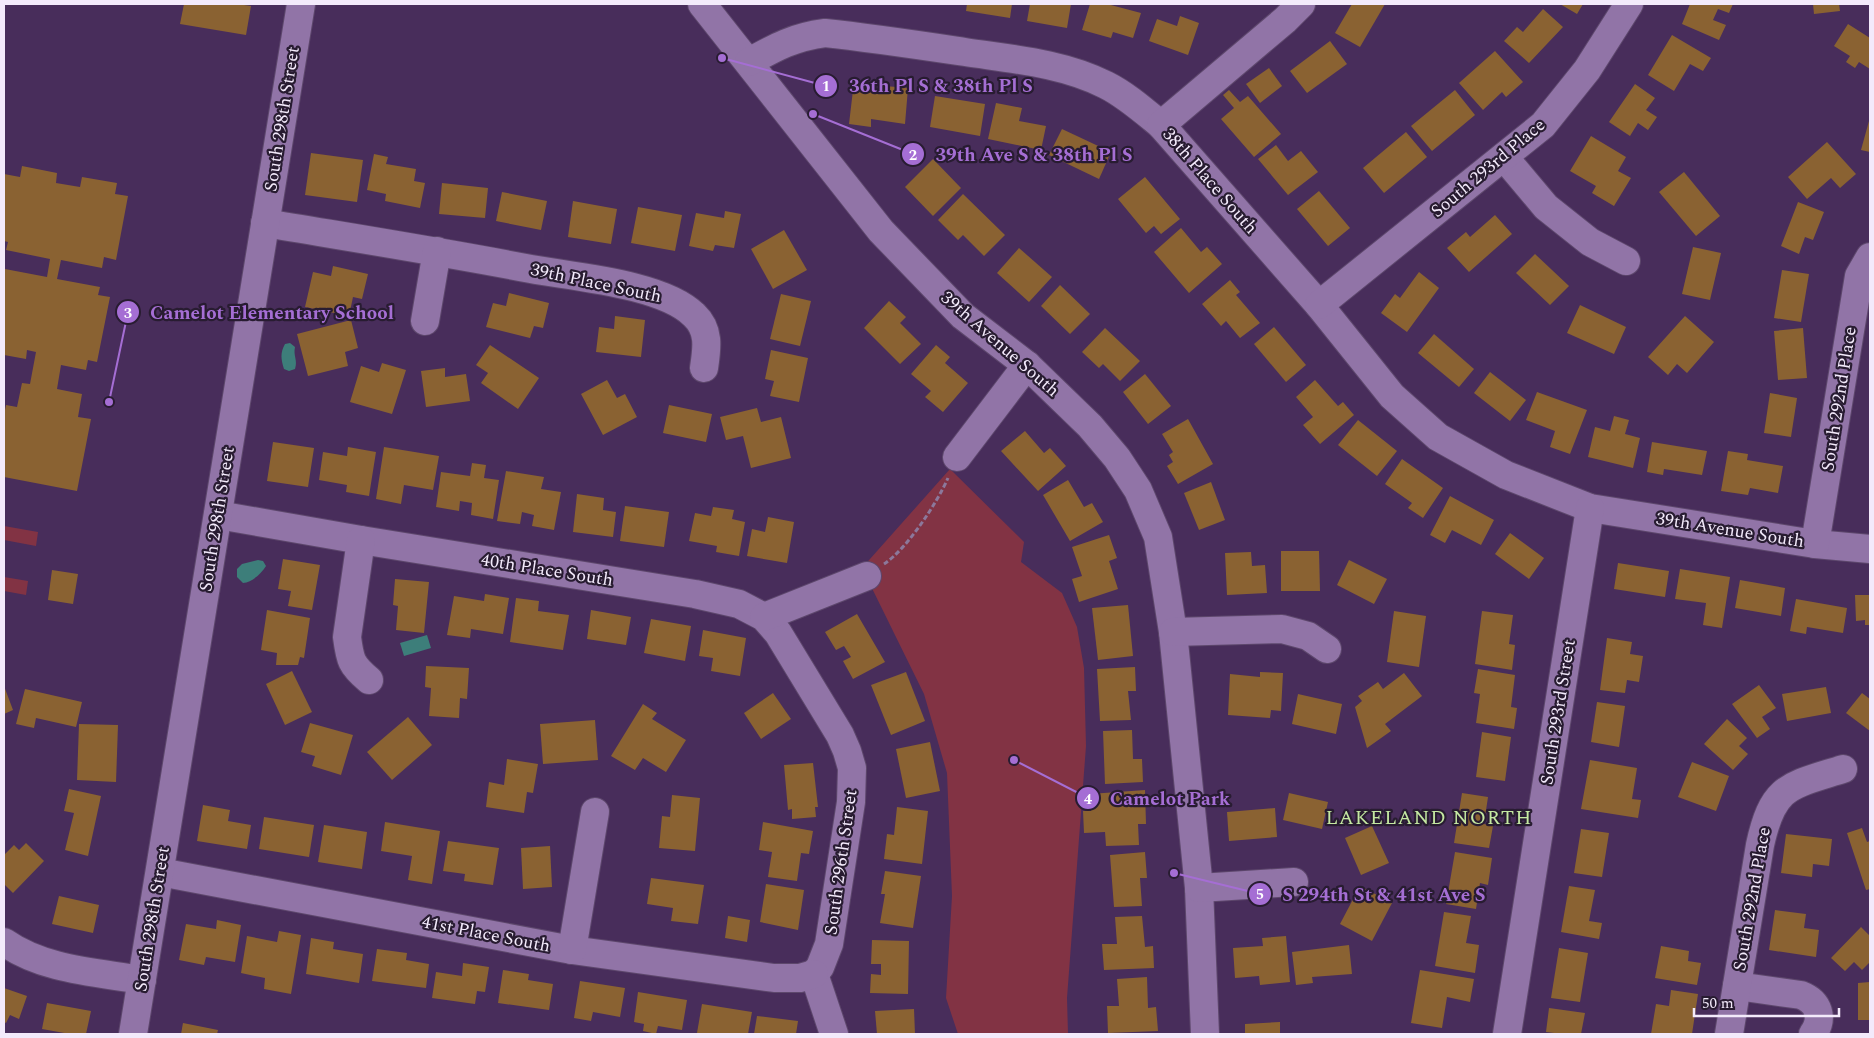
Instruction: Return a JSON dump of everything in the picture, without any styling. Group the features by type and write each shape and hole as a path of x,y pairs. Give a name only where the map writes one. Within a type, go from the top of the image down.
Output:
{"street":[{"name":"South 298th Street","path":"133,1034 301,4"},
{"name":"39th Avenue South","path":"702,4 881,231 963,316 1027,365 1090,426 1118,458 1138,490 1158,537 1174,632 1199,888 1205,1034"},
{"path":"1161,125 1286,20 1301,4"},
{"name":"South 293rd Place","path":"1319,305 1544,125 1587,70 1629,4"},
{"name":"38th Place South","path":"749,62 785,42 804,35 825,32 1009,58 1059,68 1106,85 1135,104 1161,125 1319,305 1392,396 1438,437 1506,475 1590,508"},
{"path":"1504,156 1546,207 1590,242 1626,261"},
{"name":"39th Place South","path":"265,224 438,251 644,290 673,300 694,315 702,324 707,343 704,368"},
{"path":"425,321 438,251"},
{"name":"South 292nd Place","path":"1815,544 1859,276 1870,257"},
{"path":"957,457 1027,365"},
{"name":"39th Avenue South","path":"1590,508 1815,544 1870,549"},
{"name":"South 293rd Street","path":"1507,1034 1590,508"},
{"name":"40th Place South","path":"218,516 695,594 739,604 764,617"},
{"path":"361,540 347,637 354,668 369,680"},
{"path":"764,617 867,576"},
{"name":"South 296th Street","path":"764,617 778,633 840,735 848,751 852,768 852,802 829,944 820,967 814,974"},
{"path":"1174,632 1282,629 1308,636 1327,649"},
{"name":"South 292nd Place","path":"1730,1034 1764,824 1782,792 1796,784 1843,769"},
{"path":"572,950 595,812"},
{"name":"41st Place South","path":"160,872 572,950 774,978 800,978 814,974"},
{"path":"1199,888 1294,882"},
{"path":"4,942 34,959 53,965 142,980"},
{"path":"814,974 834,1034"},
{"name":"South 292nd Place","path":"1737,986 1801,995 1808,998 1814,1004 1820,1019 1818,1027 1813,1034"}],"path":[{"path":"867,576 896,556 939,498 957,457"}],"shaded area":[{"path":"290,343 295,347 296,363 295,369 289,371 284,369 282,350 285,344"},
{"path":"950,469 1024,542 1021,562 1062,593 1077,627 1084,668 1086,746 1067,998 1068,1034 958,1034 946,998 952,896 947,773 924,694 862,568"},
{"path":"4,526 38,532 36,546 4,540"},
{"path":"258,560 263,561 266,566 256,577 243,583 237,577 237,569 242,564"},
{"path":"4,577 28,581 26,595 4,591"},
{"path":"427,635 431,648 404,656 400,643"}],"building":[{"path":"184,4 237,4 251,6 246,35 180,24"},
{"path":"967,4 1012,4 1010,18 966,11"},
{"path":"1030,4 1071,4 1067,28 1027,21"},
{"path":"1090,4 1107,4 1141,13 1133,38 1113,32 1111,38 1082,30"},
{"path":"1352,4 1385,4 1360,47 1335,33"},
{"path":"1560,4 1583,4 1577,14"},
{"path":"1690,4 1733,4 1729,13 1718,9 1713,20 1726,25 1719,40 1682,24"},
{"path":"1813,4 1839,4 1840,11 1814,14"},
{"path":"1543,9 1563,27 1529,63 1504,41 1517,27 1523,32"},
{"path":"1180,16 1199,23 1188,55 1149,41 1157,19 1177,26"},
{"path":"1848,24 1870,38 1870,69 1859,62 1855,68 1846,62 1850,56 1834,46"},
{"path":"1672,35 1711,58 1703,71 1690,64 1674,91 1648,75"},
{"path":"1330,41 1347,64 1307,93 1290,71"},
{"path":"1495,51 1523,82 1506,97 1502,92 1483,110 1459,83"},
{"path":"1269,68 1282,86 1260,103 1246,84"},
{"path":"1635,84 1655,98 1646,110 1657,117 1648,130 1638,123 1630,136 1609,122"},
{"path":"885,86 908,88 905,124 871,119 871,127 849,124 853,90 884,93"},
{"path":"1229,90 1240,102 1248,96 1281,134 1254,157 1221,119 1234,108 1223,95"},
{"path":"1455,90 1475,115 1432,151 1411,126"},
{"path":"935,96 985,104 980,136 930,127"},
{"path":"996,103 1022,108 1019,121 1046,126 1041,150 988,139"},
{"path":"1870,122 1870,152 1861,150"},
{"path":"1062,129 1111,152 1099,179 1049,155"},
{"path":"1406,132 1427,157 1384,193 1363,168"},
{"path":"1591,136 1626,157 1618,171 1631,178 1614,206 1592,193 1596,186 1570,171"},
{"path":"1827,142 1856,174 1840,188 1831,178 1807,199 1788,177"},
{"path":"1276,145 1288,161 1301,151 1318,172 1288,195 1258,159"},
{"path":"311,153 363,160 357,202 305,195"},
{"path":"374,154 388,157 386,164 416,169 414,181 425,183 420,208 385,201 386,194 367,190"},
{"path":"933,159 961,188 933,216 905,187"},
{"path":"22,166 57,173 56,183 80,187 82,177 117,183 115,194 128,196 116,260 104,257 102,268 61,260 57,279 100,287 98,295 110,297 97,362 88,360 86,370 61,365 57,389 82,394 78,417 91,419 77,491 4,477 4,415 6,405 17,407 22,383 30,384 36,352 27,350 26,359 4,355 5,269 47,277 50,259 6,250 8,242 4,241 4,174 20,177"},
{"path":"1684,172 1720,216 1696,236 1659,192"},
{"path":"1145,177 1180,219 1161,234 1154,226 1146,233 1118,199"},
{"path":"442,183 488,188 485,218 439,214"},
{"path":"1319,191 1350,228 1328,246 1297,209"},
{"path":"502,192 547,201 541,230 496,221"},
{"path":"963,194 1005,235 984,256 963,235 958,240 938,220"},
{"path":"573,201 617,209 611,244 568,237"},
{"path":"1798,202 1824,212 1813,240 1805,237 1799,254 1781,246"},
{"path":"638,207 682,215 675,251 631,243"},
{"path":"725,211 741,214 734,248 715,245 713,251 689,246 696,213 724,218"},
{"path":"1495,215 1512,234 1469,272 1447,248 1466,232 1470,237"},
{"path":"1181,228 1201,252 1207,247 1222,264 1189,293 1154,252"},
{"path":"784,230 807,270 773,289 751,249"},
{"path":"1693,247 1721,253 1710,300 1682,294"},
{"path":"1019,248 1052,277 1029,302 997,273"},
{"path":"1535,254 1569,286 1550,305 1516,273"},
{"path":"333,266 368,274 362,299 353,297 349,316 305,307 313,272 331,276"},
{"path":"1782,270 1809,274 1801,322 1774,318"},
{"path":"1419,272 1439,288 1407,332 1381,313 1395,294 1400,298"},
{"path":"1230,280 1240,292 1236,295 1260,323 1240,338 1226,321 1221,326 1202,304"},
{"path":"1060,285 1090,314 1070,334 1041,306"},
{"path":"509,293 549,303 543,328 534,326 530,338 486,327 493,303 506,306"},
{"path":"781,294 811,301 800,346 770,339"},
{"path":"889,301 906,317 900,323 921,344 900,364 864,328"},
{"path":"1580,305 1626,327 1614,354 1567,333"},
{"path":"615,316 645,320 641,357 596,352 599,327 614,329"},
{"path":"1685,316 1714,342 1687,373 1677,364 1668,375 1648,357"},
{"path":"351,320 358,348 345,352 348,366 308,376 297,334"},
{"path":"1274,327 1306,365 1286,382 1254,344"},
{"path":"1105,328 1140,361 1120,381 1103,364 1099,368 1082,352"},
{"path":"1803,328 1807,378 1778,380 1774,331"},
{"path":"1434,334 1474,369 1459,387 1418,353"},
{"path":"490,345 539,378 518,409 481,383 488,373 476,365"},
{"path":"936,345 950,357 945,363 968,383 943,412 925,397 931,391 911,374"},
{"path":"771,350 808,358 799,402 770,396 774,381 765,379"},
{"path":"382,363 406,370 392,414 350,402 361,366 379,372"},
{"path":"445,368 445,377 466,374 470,401 426,407 421,371"},
{"path":"1490,372 1526,400 1510,421 1474,393"},
{"path":"1145,374 1171,406 1148,424 1123,392"},
{"path":"607,380 617,398 625,394 637,417 603,435 581,394"},
{"path":"1315,380 1338,406 1343,402 1354,415 1320,444 1303,425 1313,417 1296,397"},
{"path":"1537,392 1587,410 1570,454 1550,447 1555,431 1526,420"},
{"path":"1770,393 1797,398 1791,437 1764,433"},
{"path":"669,405 712,414 706,442 663,433"},
{"path":"757,408 761,422 781,417 791,458 751,468 743,436 726,440 720,417"},
{"path":"1614,416 1629,420 1625,434 1640,438 1633,468 1588,457 1595,427 1610,431"},
{"path":"1188,419 1213,464 1178,484 1167,466 1173,462 1169,455 1173,452 1162,434"},
{"path":"1358,420 1397,451 1377,476 1338,445"},
{"path":"1025,431 1044,453 1050,448 1066,466 1038,491 1001,451"},
{"path":"273,442 314,448 308,487 267,481"},
{"path":"1652,442 1707,451 1702,475 1664,469 1663,475 1647,472"},
{"path":"348,447 376,452 369,496 346,492 347,485 319,480 323,452 347,456"},
{"path":"384,447 439,456 433,490 404,485 401,504 376,499"},
{"path":"1728,451 1748,454 1747,460 1783,466 1778,493 1750,488 1748,495 1721,491"},
{"path":"1402,459 1443,488 1423,518 1408,508 1412,503 1385,484"},
{"path":"472,463 486,465 484,478 499,480 493,519 471,515 472,503 460,501 459,511 436,507 441,472 470,476"},
{"path":"506,471 544,477 541,489 561,492 554,530 532,526 534,515 522,512 520,524 497,521"},
{"path":"1068,480 1084,507 1092,503 1103,522 1070,541 1043,495"},
{"path":"1211,482 1225,520 1199,530 1184,493"},
{"path":"577,494 604,498 603,510 616,512 613,537 573,532"},
{"path":"1450,496 1494,520 1481,545 1452,530 1445,543 1430,535"},
{"path":"625,506 669,512 664,547 620,541"},
{"path":"713,507 734,510 732,519 745,522 739,556 716,552 717,546 689,541 695,513 711,516"},
{"path":"768,517 794,522 787,563 747,556 752,529 765,532"},
{"path":"1510,533 1544,558 1529,579 1495,554"},
{"path":"1109,535 1117,558 1109,561 1118,589 1079,602 1072,579 1082,576 1072,547"},
{"path":"1281,551 1319,551 1320,591 1281,591"},
{"path":"1251,552 1252,566 1265,565 1267,593 1227,595 1225,553"},
{"path":"283,559 320,565 312,610 288,606 291,591 278,589"},
{"path":"1349,560 1387,579 1374,604 1337,585"},
{"path":"1618,563 1669,571 1665,597 1614,589"},
{"path":"1680,569 1730,577 1722,628 1703,625 1706,603 1675,599"},
{"path":"52,570 78,574 73,604 48,600"},
{"path":"395,579 429,582 424,633 396,630 398,606 393,605"},
{"path":"1740,580 1785,588 1781,616 1735,608"},
{"path":"485,594 509,598 503,634 471,629 470,638 447,635 454,596 484,601"},
{"path":"1855,595 1870,595 1870,625 1865,625 1865,620 1856,621"},
{"path":"516,598 539,601 538,611 569,615 563,650 510,642"},
{"path":"1796,599 1847,608 1843,633 1807,627 1806,634 1790,631"},
{"path":"1128,605 1133,656 1098,660 1092,608"},
{"path":"267,610 310,618 304,658 300,657 298,665 276,665 277,653 261,650"},
{"path":"591,610 631,617 626,645 587,639"},
{"path":"1394,611 1426,616 1419,667 1387,662"},
{"path":"1482,611 1513,615 1509,644 1515,645 1512,670 1475,664"},
{"path":"857,614 885,662 853,679 843,661 851,657 844,646 836,650 825,632"},
{"path":"651,619 691,626 685,661 644,653"},
{"path":"703,630 746,638 740,676 711,671 713,658 699,656"},
{"path":"1607,638 1632,642 1630,654 1643,656 1639,682 1627,680 1625,693 1600,690"},
{"path":"426,666 469,668 467,699 460,698 459,718 429,716 431,688 425,687"},
{"path":"1135,667 1136,691 1128,691 1131,720 1100,721 1097,669"},
{"path":"1478,669 1515,675 1511,707 1517,708 1514,729 1476,723 1480,694 1474,693"},
{"path":"292,671 312,712 285,725 266,684"},
{"path":"906,672 925,721 891,735 871,685"},
{"path":"1260,672 1283,673 1281,711 1271,710 1270,718 1228,715 1230,674 1260,677"},
{"path":"1404,673 1422,696 1385,724 1391,731 1367,748 1355,707 1362,701 1358,696 1378,682 1383,689"},
{"path":"1759,685 1776,708 1762,717 1770,729 1757,738 1732,704"},
{"path":"4,686 13,710 4,714"},
{"path":"1826,687 1831,713 1787,721 1782,694"},
{"path":"25,689 82,702 76,727 36,718 34,728 16,724"},
{"path":"773,693 791,719 761,739 744,713"},
{"path":"1862,693 1870,699 1870,731 1846,713"},
{"path":"1298,694 1342,704 1336,734 1292,724"},
{"path":"1597,702 1625,706 1619,747 1591,742"},
{"path":"643,704 657,713 652,719 686,740 666,772 643,758 635,770 611,756"},
{"path":"408,717 432,745 392,780 367,752"},
{"path":"1727,719 1747,738 1739,746 1748,754 1733,770 1704,744"},
{"path":"595,720 598,760 543,764 540,724"},
{"path":"310,723 353,735 341,775 312,766 315,756 301,752"},
{"path":"79,724 118,725 116,782 77,780"},
{"path":"1132,730 1133,759 1142,759 1143,782 1105,784 1103,731"},
{"path":"1482,732 1511,737 1505,781 1476,777"},
{"path":"930,742 940,791 906,798 896,749"},
{"path":"507,759 538,764 533,793 527,792 524,813 486,807 489,782 504,785"},
{"path":"1590,760 1637,768 1632,799 1641,800 1638,818 1581,809"},
{"path":"1692,762 1729,776 1716,811 1678,797"},
{"path":"813,763 818,807 815,807 816,817 792,819 792,809 788,810 784,765"},
{"path":"69,789 101,796 88,856 65,850 74,813 64,811"},
{"path":"1145,790 1146,824 1138,824 1139,845 1106,846 1105,832 1084,833 1083,811 1091,811 1090,794"},
{"path":"1289,793 1328,802 1322,829 1283,820"},
{"path":"1462,793 1488,797 1484,824 1493,826 1489,848 1454,843"},
{"path":"672,795 700,798 695,851 659,848 662,816 670,817"},
{"path":"203,805 230,810 228,821 251,825 247,849 197,841"},
{"path":"897,807 928,811 922,864 884,859 887,834 894,835"},
{"path":"1275,808 1277,837 1229,841 1227,812"},
{"path":"264,817 314,825 309,857 259,849"},
{"path":"385,822 440,831 432,884 408,880 412,856 381,851"},
{"path":"763,822 813,831 809,854 801,853 797,881 768,877 772,852 759,850"},
{"path":"324,825 367,832 362,869 318,862"},
{"path":"1372,826 1389,863 1361,875 1345,838"},
{"path":"1862,828 1867,842 1870,841 1870,889 1866,890 1847,833"},
{"path":"1581,829 1609,833 1602,877 1574,873"},
{"path":"1786,834 1832,839 1829,866 1813,864 1812,877 1781,873"},
{"path":"448,841 499,848 493,885 464,881 465,874 443,871"},
{"path":"26,843 44,861 13,893 4,884 4,855 14,845 19,850"},
{"path":"550,846 552,887 523,889 521,848"},
{"path":"1145,852 1147,878 1140,878 1142,906 1114,907 1110,855"},
{"path":"1455,852 1492,858 1488,885 1480,883 1476,909 1446,904"},
{"path":"885,871 921,876 913,928 880,923 885,894 881,894"},
{"path":"651,878 704,885 698,924 671,921 673,908 647,904"},
{"path":"766,884 804,890 798,930 760,922"},
{"path":"1360,886 1392,903 1372,941 1340,924"},
{"path":"1569,886 1595,890 1589,921 1602,923 1599,939 1561,932"},
{"path":"59,896 99,905 93,933 52,924"},
{"path":"1775,910 1806,914 1804,928 1819,930 1816,957 1769,950"},
{"path":"1444,912 1471,916 1466,943 1479,945 1475,973 1435,966"},
{"path":"728,916 750,920 747,942 725,938"},
{"path":"1142,916 1145,947 1153,946 1154,968 1104,970 1102,944 1117,944 1115,917"},
{"path":"217,920 241,925 235,962 206,957 204,965 179,960 186,924 216,929"},
{"path":"1861,927 1870,936 1870,962 1862,970 1854,962 1845,971 1831,958"},
{"path":"279,931 301,935 291,994 264,989 265,978 241,973 247,936 277,942"},
{"path":"1286,936 1290,982 1260,985 1259,976 1235,978 1233,948 1263,946 1262,938"},
{"path":"311,938 334,942 333,949 363,954 359,983 306,974"},
{"path":"872,940 909,941 908,994 870,993 871,974 881,975 881,964 871,964"},
{"path":"1349,945 1352,974 1312,977 1313,983 1296,985 1292,952"},
{"path":"1661,946 1689,951 1688,961 1701,963 1697,985 1655,978"},
{"path":"1559,948 1588,953 1580,1002 1551,998"},
{"path":"377,949 407,953 406,960 429,964 426,988 372,981"},
{"path":"463,963 489,967 485,992 477,991 475,1004 432,998 436,972 462,976"},
{"path":"503,970 529,974 528,980 553,984 549,1010 498,1003"},
{"path":"1420,970 1474,979 1470,1002 1447,997 1442,1028 1411,1023"},
{"path":"1147,977 1148,1008 1156,1007 1158,1031 1108,1033 1107,1006 1119,1006 1117,979"},
{"path":"580,981 625,988 620,1017 593,1012 591,1021 574,1018"},
{"path":"1870,982 1870,1020 1858,1020 1858,983"},
{"path":"4,988 27,996 19,1019 10,1015 6,1023 4,1022"},
{"path":"1671,990 1698,994 1692,1034 1651,1034 1656,1004 1669,1006"},
{"path":"638,992 687,1000 682,1030 658,1026 656,1034 643,1031 644,1024 634,1022"},
{"path":"47,1003 91,1011 86,1034 70,1034 42,1029"},
{"path":"702,1004 752,1012 748,1034 697,1033"},
{"path":"1549,1008 1585,1013 1581,1034 1554,1034 1546,1032"},
{"path":"914,1009 915,1034 877,1034 875,1011"},
{"path":"757,1016 798,1021 796,1034 754,1034"},
{"path":"1280,1022 1280,1034 1245,1034 1245,1024"},
{"path":"183,1023 218,1030 217,1034 181,1034"}],"place":[{"name":"36th Pl S & 38th Pl S","path":"722,58"},
{"name":"39th Ave S & 38th Pl S","path":"813,114"},
{"name":"Camelot Elementary School","path":"109,402"},
{"name":"Camelot Park","path":"1014,760"},
{"name":"S 294th St & 41st Ave S","path":"1174,873"}],"district":[{"name":"LAKELAND NORTH","path":"1429,818"}]}
